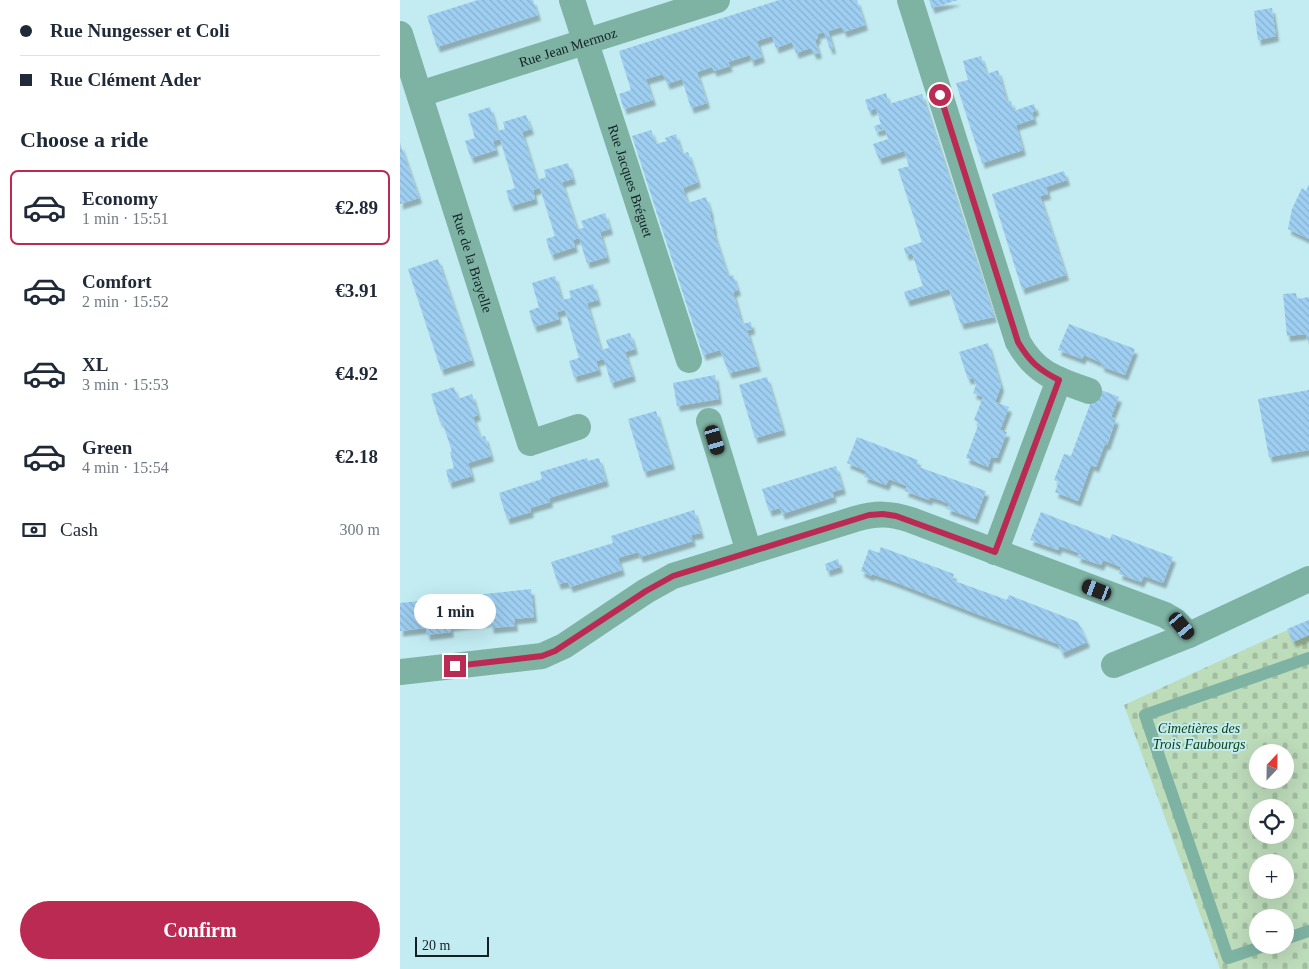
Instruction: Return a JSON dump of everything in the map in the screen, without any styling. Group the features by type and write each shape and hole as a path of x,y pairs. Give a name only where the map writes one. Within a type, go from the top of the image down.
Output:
{"street":[{"name":"Rue Jacques Bréguet","path":"572,0 689,360"},
{"name":"Rue Jean Mermoz","path":"412,86 586,42 717,0"},
{"path":"910,0 1018,342 1030,360 1039,369 1059,380 1089,391"},
{"name":"Rue de la Brayelle","path":"400,34 412,86 530,442 578,427"},
{"path":"995,552 1059,380"},
{"path":"710,421 749,552"},
{"path":"400,672 542,656 564,646 673,576 869,515 883,514 904,518 1166,615 1189,635"},
{"path":"1114,665 1189,635 1309,578"}],"lane":[{"path":"1249,951 1228,958 1144,715 1309,658"},
{"path":"1294,936 1309,931"}],"green space":[{"name":"Cimetières des Trois Faubourgs","path":"1309,620 1309,969 1220,969 1124,705"}],"building":[{"path":"478,0 533,0 538,15 437,47 427,16"},
{"path":"779,0 857,0 865,25 844,32 842,27 828,31 833,48 830,49 824,32 817,34 818,38 815,40 819,53 814,54 811,48 796,53 792,42 776,48 772,36 757,41 762,57 751,61 750,55 728,62 730,66 714,71 712,67 697,72 707,103 691,108 682,79 667,84 663,74 646,79 653,100 624,109 619,94 631,90 619,51"},
{"path":"929,0 958,0 932,8"},
{"path":"1272,8 1276,36 1258,40 1254,11"},
{"path":"981,56 987,74 998,70 1007,102 1011,101 1014,111 1034,104 1036,110 1032,112 1034,119 1016,125 1023,150 982,163 956,83 968,80 963,61"},
{"path":"886,93 889,104 922,94 994,317 961,324 949,289 907,301 904,292 923,286 912,253 906,255 904,248 922,242 898,169 909,166 904,151 879,159 873,144 888,139 885,129 876,131 874,126 881,124 876,108 869,111 865,100"},
{"path":"490,107 497,131 505,129 503,122 526,115 531,129 522,132 537,180 546,177 544,170 568,163 573,179 562,182 577,229 584,228 581,221 605,213 610,229 600,232 607,257 587,263 579,238 573,240 575,247 551,255 546,239 555,236 540,188 533,190 535,199 511,206 506,191 515,188 500,139 493,141 496,150 471,158 465,141 475,138 468,114"},
{"path":"651,130 656,144 667,141 665,138 676,134 682,154 688,152 698,182 683,188 688,203 706,197 711,213 713,230 728,276 733,275 738,290 733,292 742,324 751,322 752,329 747,330 758,366 729,373 720,350 703,355 632,136"},
{"path":"400,143 419,198 400,204"},
{"path":"1064,171 1067,180 1046,187 1048,194 1040,196 1066,275 1022,289 992,194"},
{"path":"1309,184 1309,239 1288,229 1292,209 1302,188 1306,191"},
{"path":"438,259 472,360 441,370 408,269"},
{"path":"555,276 562,300 571,298 569,291 593,284 598,300 587,303 601,350 609,348 606,340 630,333 635,349 625,352 633,376 611,383 604,359 596,361 599,370 574,377 569,361 579,358 565,310 557,312 559,319 534,327 529,311 539,307 532,283"},
{"path":"1296,293 1297,299 1309,297 1309,340 1307,340 1306,334 1287,336 1283,294"},
{"path":"1069,324 1135,349 1125,375 1101,366 1102,363 1084,355 1082,359 1058,350"},
{"path":"988,343 1001,386 995,402 1009,407 1000,430 1007,432 997,458 991,457 988,467 966,458 979,423 974,420 983,397 973,393 976,385 973,378 968,379 959,352"},
{"path":"715,375 719,399 677,406 673,383"},
{"path":"767,377 783,430 755,438 739,385"},
{"path":"454,387 458,399 472,394 478,415 473,417 480,437 485,436 491,456 468,463 472,476 449,483 446,470 454,468 450,452 452,451 431,394"},
{"path":"1096,388 1119,397 1111,417 1116,419 1107,445 1105,444 1096,467 1091,465 1078,501 1055,492 1059,482 1054,480 1064,454 1071,456"},
{"path":"1309,390 1309,450 1269,457 1258,399"},
{"path":"656,411 672,464 644,472 628,419"},
{"path":"857,437 918,460 916,466 986,491 975,519 947,509 949,504 940,500 930,497 929,500 905,491 907,486 889,479 886,485 864,477 866,471 847,463"},
{"path":"587,458 588,461 599,458 606,481 549,498 550,502 530,508 531,512 507,519 499,493 542,479 540,472"},
{"path":"836,466 843,489 832,492 834,497 782,514 780,508 769,511 762,489"},
{"path":"694,510 701,533 691,535 693,541 640,557 638,552 618,558 622,570 570,587 568,582 558,584 551,562 613,543 611,536"},
{"path":"1041,512 1110,539 1112,534 1173,557 1163,583 1144,576 1141,582 1119,574 1121,567 1103,560 1101,565 1077,557 1079,553 1059,546 1058,550 1030,540"},
{"path":"881,547 954,574 952,580 1007,600 1009,595 1078,622 1087,642 1062,653 1058,644 861,571 869,549 879,553"},
{"path":"838,559 840,567 827,571 825,564"},
{"path":"531,589 534,617 514,619 515,626 491,628 490,621 450,626 451,632 427,635 426,628 400,631 400,603"},
{"path":"1309,620 1309,635 1293,642 1287,629"}],"route":[{"path":"455,666 542,656 564,646 646,591 673,576 869,515 883,514 911,520 995,552 1059,380 1039,369 1023,351 1018,342 940,95"}]}
